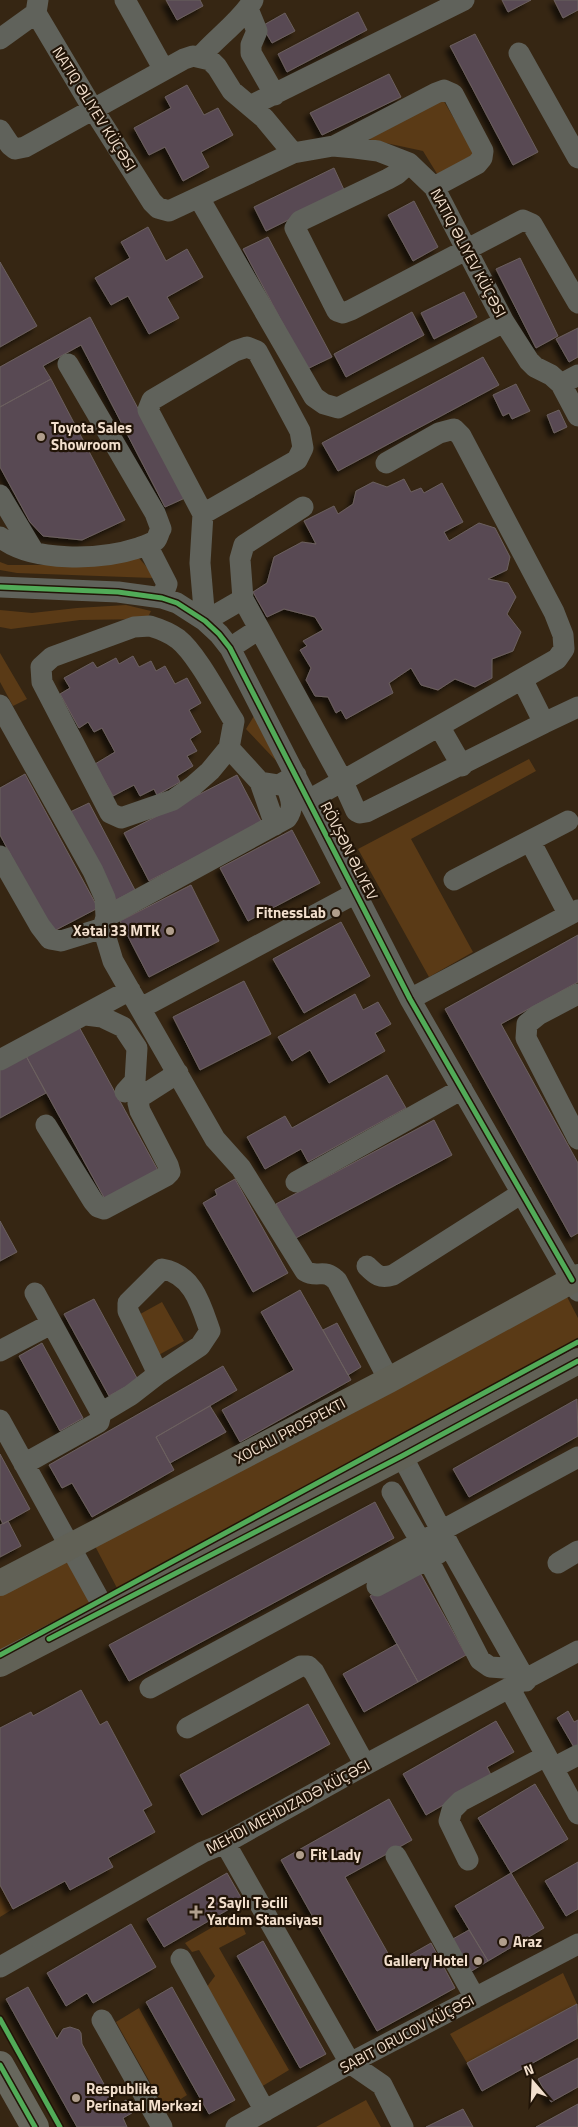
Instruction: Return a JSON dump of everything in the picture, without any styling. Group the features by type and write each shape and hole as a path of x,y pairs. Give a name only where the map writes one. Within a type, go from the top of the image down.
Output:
{"highway":[{"path":"0,2065 35,2127"}],"main road":[{"path":"0,1583 576,1282"},
{"path":"0,1664 402,1456 578,1361"}],"street":[{"path":"125,0 164,70"},
{"path":"250,106 464,0"},
{"path":"200,57 250,5 257,28 250,45 251,53 275,95"},
{"path":"0,39 37,6"},
{"name":"NATIQ ƏLIYEV KÜÇƏSI","path":"37,6 93,109 152,202 158,208 170,211 293,154 333,146 378,151 409,163 434,187 468,249 504,322 535,368 570,380 578,416"},
{"path":"519,53 578,158"},
{"path":"0,130 15,150 25,147 184,59 193,56 210,60 217,67 232,91 264,118 293,154"},
{"path":"333,146 444,90 453,94 483,151 482,158 477,164 434,187"},
{"path":"409,163 397,174 300,222 294,228 337,311 343,313 351,310 523,220 532,224 578,303"},
{"path":"199,198 314,396 324,404 338,408 504,322"},
{"path":"203,514 297,460 303,448 300,432 257,351 247,347 152,400 148,410 203,514 200,563 205,621 243,599"},
{"path":"0,537 8,544 34,552 68,557 123,553 147,545 156,539 161,529 155,513 68,364"},
{"path":"309,800 557,659 564,649 563,635 554,612 461,436 454,430 439,433 386,463"},
{"path":"0,495 34,552"},
{"path":"302,507 244,544 240,559 243,599 342,780 356,812 366,812 578,707"},
{"path":"147,545 167,584 162,598"},
{"name":"RÖVŞƏN ƏLIYEV","path":"0,587 118,592 162,598 177,603 205,621 219,634 230,648 260,707 290,779 309,800 410,999 522,1193 576,1282"},
{"path":"150,626 161,629 178,639 190,652 234,721 229,748 210,771 194,786 173,800 121,818 110,813 42,682 41,667 52,657 134,627 150,626"},
{"path":"230,648 259,629"},
{"path":"522,679 544,723"},
{"path":"0,705 93,871 105,898 104,923 113,961 215,1139 241,1168 305,1272 310,1275 331,1274 337,1281 389,1380"},
{"path":"234,721 260,707"},
{"path":"439,726 462,766"},
{"path":"229,748 260,782 275,824"},
{"path":"0,856 40,926 50,939 61,941 104,923 287,818 292,812 290,779 279,785 260,782"},
{"path":"454,880 568,821"},
{"path":"410,999 573,912 530,841"},
{"path":"141,1008 356,893"},
{"path":"0,1060 130,990"},
{"path":"578,994 527,1024 526,1038 578,1138"},
{"path":"86,1015 102,1017 123,1027 138,1048 135,1081 125,1092"},
{"path":"46,1125 93,1201 98,1208 104,1209 170,1172 140,1111 138,1103 142,1096 178,1073"},
{"path":"296,1182 462,1089"},
{"path":"367,1266 377,1276 384,1278 393,1275 522,1193"},
{"path":"101,1413 200,1346 210,1331 200,1301 186,1281 175,1271 162,1269 128,1303 128,1311 158,1374"},
{"path":"24,1464 99,1422 101,1413 35,1293"},
{"path":"0,1351 51,1324"},
{"path":"0,1420 105,1610"},
{"path":"402,1456 518,1680 549,1762 578,1814"},
{"path":"150,1688 578,1457"},
{"path":"392,1492 420,1542 480,1660 490,1667 518,1680"},
{"path":"377,1586 420,1542"},
{"path":"558,1563 578,1551"},
{"name":"MEHDI MEHDIZADƏ KÜÇƏSI","path":"0,1967 203,1852 225,1843 518,1680 578,1651"},
{"path":"187,1728 301,1666 308,1666 314,1672 365,1765"},
{"path":"468,1860 450,1821 452,1810 461,1802 549,1762 578,1755"},
{"path":"225,1843 350,2063 382,2084 403,2127"},
{"path":"396,1856 475,1998"},
{"name":"SABIT ORUCOV KÜÇƏSI","path":"236,2127 350,2063 578,1944"},
{"path":"181,1958 264,2111"},
{"path":"102,2020 162,2127"}],"shaded area":[{"path":"442,98 476,156 439,177 423,151 367,139"},
{"path":"138,557 151,572 153,578 17,573 0,570 0,562 8,565 104,565"},
{"path":"126,605 151,611 147,619 80,620 11,629 0,627 0,610 32,613"},
{"path":"0,653 27,699 13,706 0,682"},
{"path":"254,716 283,768 246,729"},
{"path":"529,759 536,771 411,839 473,952 429,977 358,849"},
{"path":"565,1293 578,1318 578,1341 117,1588 95,1546"},
{"path":"162,1302 184,1341 155,1357 133,1318"},
{"path":"69,1559 92,1603 0,1652 0,1595"},
{"path":"0,1885 13,1909 0,1917"},
{"path":"237,1913 246,1934 219,1948 289,2070 261,2087 206,1988 215,1976 199,1950 192,1952 185,1943"},
{"path":"563,1973 577,2004 467,2063 450,2034"},
{"path":"139,2008 187,2095 165,2109 116,2022"},
{"path":"366,2100 381,2127 316,2127"}],"building":[{"path":"166,0 200,0 203,6 177,20"},
{"path":"502,0 531,0 508,12"},
{"path":"554,0 578,0 578,10 563,18"},
{"path":"358,12 367,30 287,72 278,54"},
{"path":"285,13 295,31 272,43 262,26"},
{"path":"475,34 538,152 513,165 450,46"},
{"path":"389,74 401,97 322,135 310,113"},
{"path":"187,85 204,115 218,108 233,135 201,152 209,167 183,181 165,147 149,155 134,128 171,108 165,97"},
{"path":"334,168 345,192 266,231 254,207"},
{"path":"414,201 438,247 413,261 388,215"},
{"path":"148,227 166,261 187,249 203,277 167,297 179,318 149,334 128,296 111,305 95,278 130,258 121,242"},
{"path":"268,237 332,357 307,369 243,249"},
{"path":"520,258 558,336 536,348 496,269"},
{"path":"0,262 37,326 0,347"},
{"path":"464,292 477,317 434,339 421,313"},
{"path":"412,312 424,335 346,377 334,354"},
{"path":"90,317 185,498 165,507 81,345 43,366 51,379 0,407 0,367"},
{"path":"578,328 578,357 569,362 556,339"},
{"path":"483,357 499,385 338,471 322,443"},
{"name":"Toyota Sales Showroom","path":"51,379 125,520 82,540 43,536 30,522 0,467 0,407"},
{"path":"516,384 530,411 512,419 509,413 503,416 493,395"},
{"path":"559,410 567,427 554,433 547,415"},
{"path":"404,479 411,492 421,488 424,493 442,483 463,522 444,532 449,541 479,523 495,528 510,557 507,570 488,579 508,583 516,597 507,614 521,632 513,651 492,659 492,678 475,687 455,679 438,690 421,685 411,668 389,683 393,693 346,719 341,710 336,713 328,697 315,696 306,680 311,668 300,650 307,646 303,641 323,630 315,617 284,609 267,617 253,592 267,583 274,557 302,542 316,544 304,521 334,506 338,514 353,504 356,491 373,482 387,487"},
{"path":"133,656 139,667 151,661 156,671 165,666 175,684 187,678 201,703 189,710 201,732 190,739 197,751 187,756 193,766 177,776 180,782 157,795 154,789 140,796 134,785 113,796 95,764 115,752 102,728 94,732 88,722 79,728 60,694 70,688 64,678 93,662 97,668 116,658 119,664"},
{"path":"25,774 98,908 52,932 0,835 0,788"},
{"path":"237,775 262,823 149,881 124,833"},
{"path":"89,803 135,890 116,900 70,812"},
{"path":"292,830 320,883 248,921 220,868"},
{"name":"Xətai 33 MTK","path":"191,885 219,941 149,977 120,921"},
{"path":"341,922 370,976 304,1013 273,959"},
{"path":"578,935 578,982 501,1024 578,1163 578,1233 571,1237 445,1009"},
{"path":"244,981 271,1034 200,1070 173,1017"},
{"path":"355,994 363,1010 378,1002 391,1024 375,1033 385,1051 329,1083 310,1050 292,1061 278,1037"},
{"path":"78,1025 160,1174 107,1203 25,1054"},
{"path":"25,1054 46,1093 0,1118 0,1068"},
{"path":"387,1075 406,1108 308,1162 301,1149 265,1169 247,1137 285,1116 292,1128"},
{"path":"434,1120 452,1155 294,1239 276,1204"},
{"path":"235,1179 288,1273 253,1292 203,1203 217,1195 215,1190"},
{"path":"0,1221 17,1252 0,1261"},
{"path":"300,1290 351,1380 240,1442 222,1410 294,1370 261,1312"},
{"path":"94,1299 138,1380 109,1396 64,1314"},
{"path":"337,1323 361,1367 348,1375 323,1330"},
{"path":"42,1343 83,1418 60,1431 19,1356"},
{"path":"223,1366 237,1390 156,1437 174,1470 92,1517 72,1483 62,1488 49,1465"},
{"path":"577,1399 578,1436 469,1497 453,1469"},
{"path":"210,1406 226,1432 170,1463 156,1437"},
{"path":"0,1454 30,1509 3,1524 0,1518"},
{"path":"375,1502 394,1538 129,1681 109,1645"},
{"path":"8,1521 21,1546 0,1557 0,1525"},
{"path":"418,1569 466,1655 418,1682 370,1596"},
{"path":"397,1644 418,1682 364,1712 343,1674"},
{"path":"81,1690 100,1725 107,1721 152,1805 143,1810 155,1832 108,1858 113,1867 70,1890 65,1881 13,1909 0,1885 0,1728 31,1712 33,1716"},
{"path":"308,1704 330,1744 202,1815 180,1775"},
{"path":"568,1711 574,1722 578,1720 578,1747 575,1749 557,1718"},
{"path":"496,1721 514,1752 487,1767 492,1777 426,1815 403,1774"},
{"path":"535,1784 568,1839 511,1873 478,1818"},
{"path":"389,1799 412,1840 345,1877 394,1964 431,1943 455,1988 377,2031 281,1860"},
{"path":"578,1862 578,1909 566,1916 545,1881"},
{"path":"227,1873 243,1901 164,1947 147,1919"},
{"path":"511,1873 544,1928 488,1961 455,1906"},
{"path":"131,1924 156,1967 93,2003 87,1993 66,2006 47,1973"},
{"path":"469,1930 488,1961 470,1972 451,1940"},
{"path":"263,1941 326,2054 300,2068 237,1956"},
{"name":"Respublika Perinatal Mərkəzi","path":"28,1987 57,2039 63,2029 70,2027 79,2030 82,2044 116,2106 126,2100 132,2113 123,2118 127,2127 77,2127 6,1999"},
{"path":"172,1987 235,2100 209,2114 146,2002"},
{"path":"577,2004 578,2038 482,2091 467,2063"},
{"path":"578,2058 578,2087 551,2102 538,2079"},
{"path":"578,2104 578,2127 536,2127"},
{"path":"463,2109 473,2127 426,2127"}],"cycle path":[{"path":"0,587 118,592 162,598 177,603 205,621 219,634 230,648 410,999 572,1280"},
{"path":"0,1655 578,1342"},
{"path":"49,1639 402,1456 578,1361"},
{"path":"0,2019 60,2127"},
{"path":"0,2065 35,2127"}],"place":[{"name":"Toyota Sales Showroom","path":"41,437"},
{"name":"FitnessLab","path":"336,913"},
{"name":"Xətai 33 MTK","path":"170,931"},
{"name":"Fit Lady","path":"300,1855"},
{"name":"2 Saylı Təcili Yardım Stansiyası","path":"196,1912"},
{"name":"Araz","path":"503,1942"},
{"name":"Gallery Hotel","path":"478,1961"},
{"name":"Respublika Perinatal Mərkəzi","path":"76,2098"}]}
